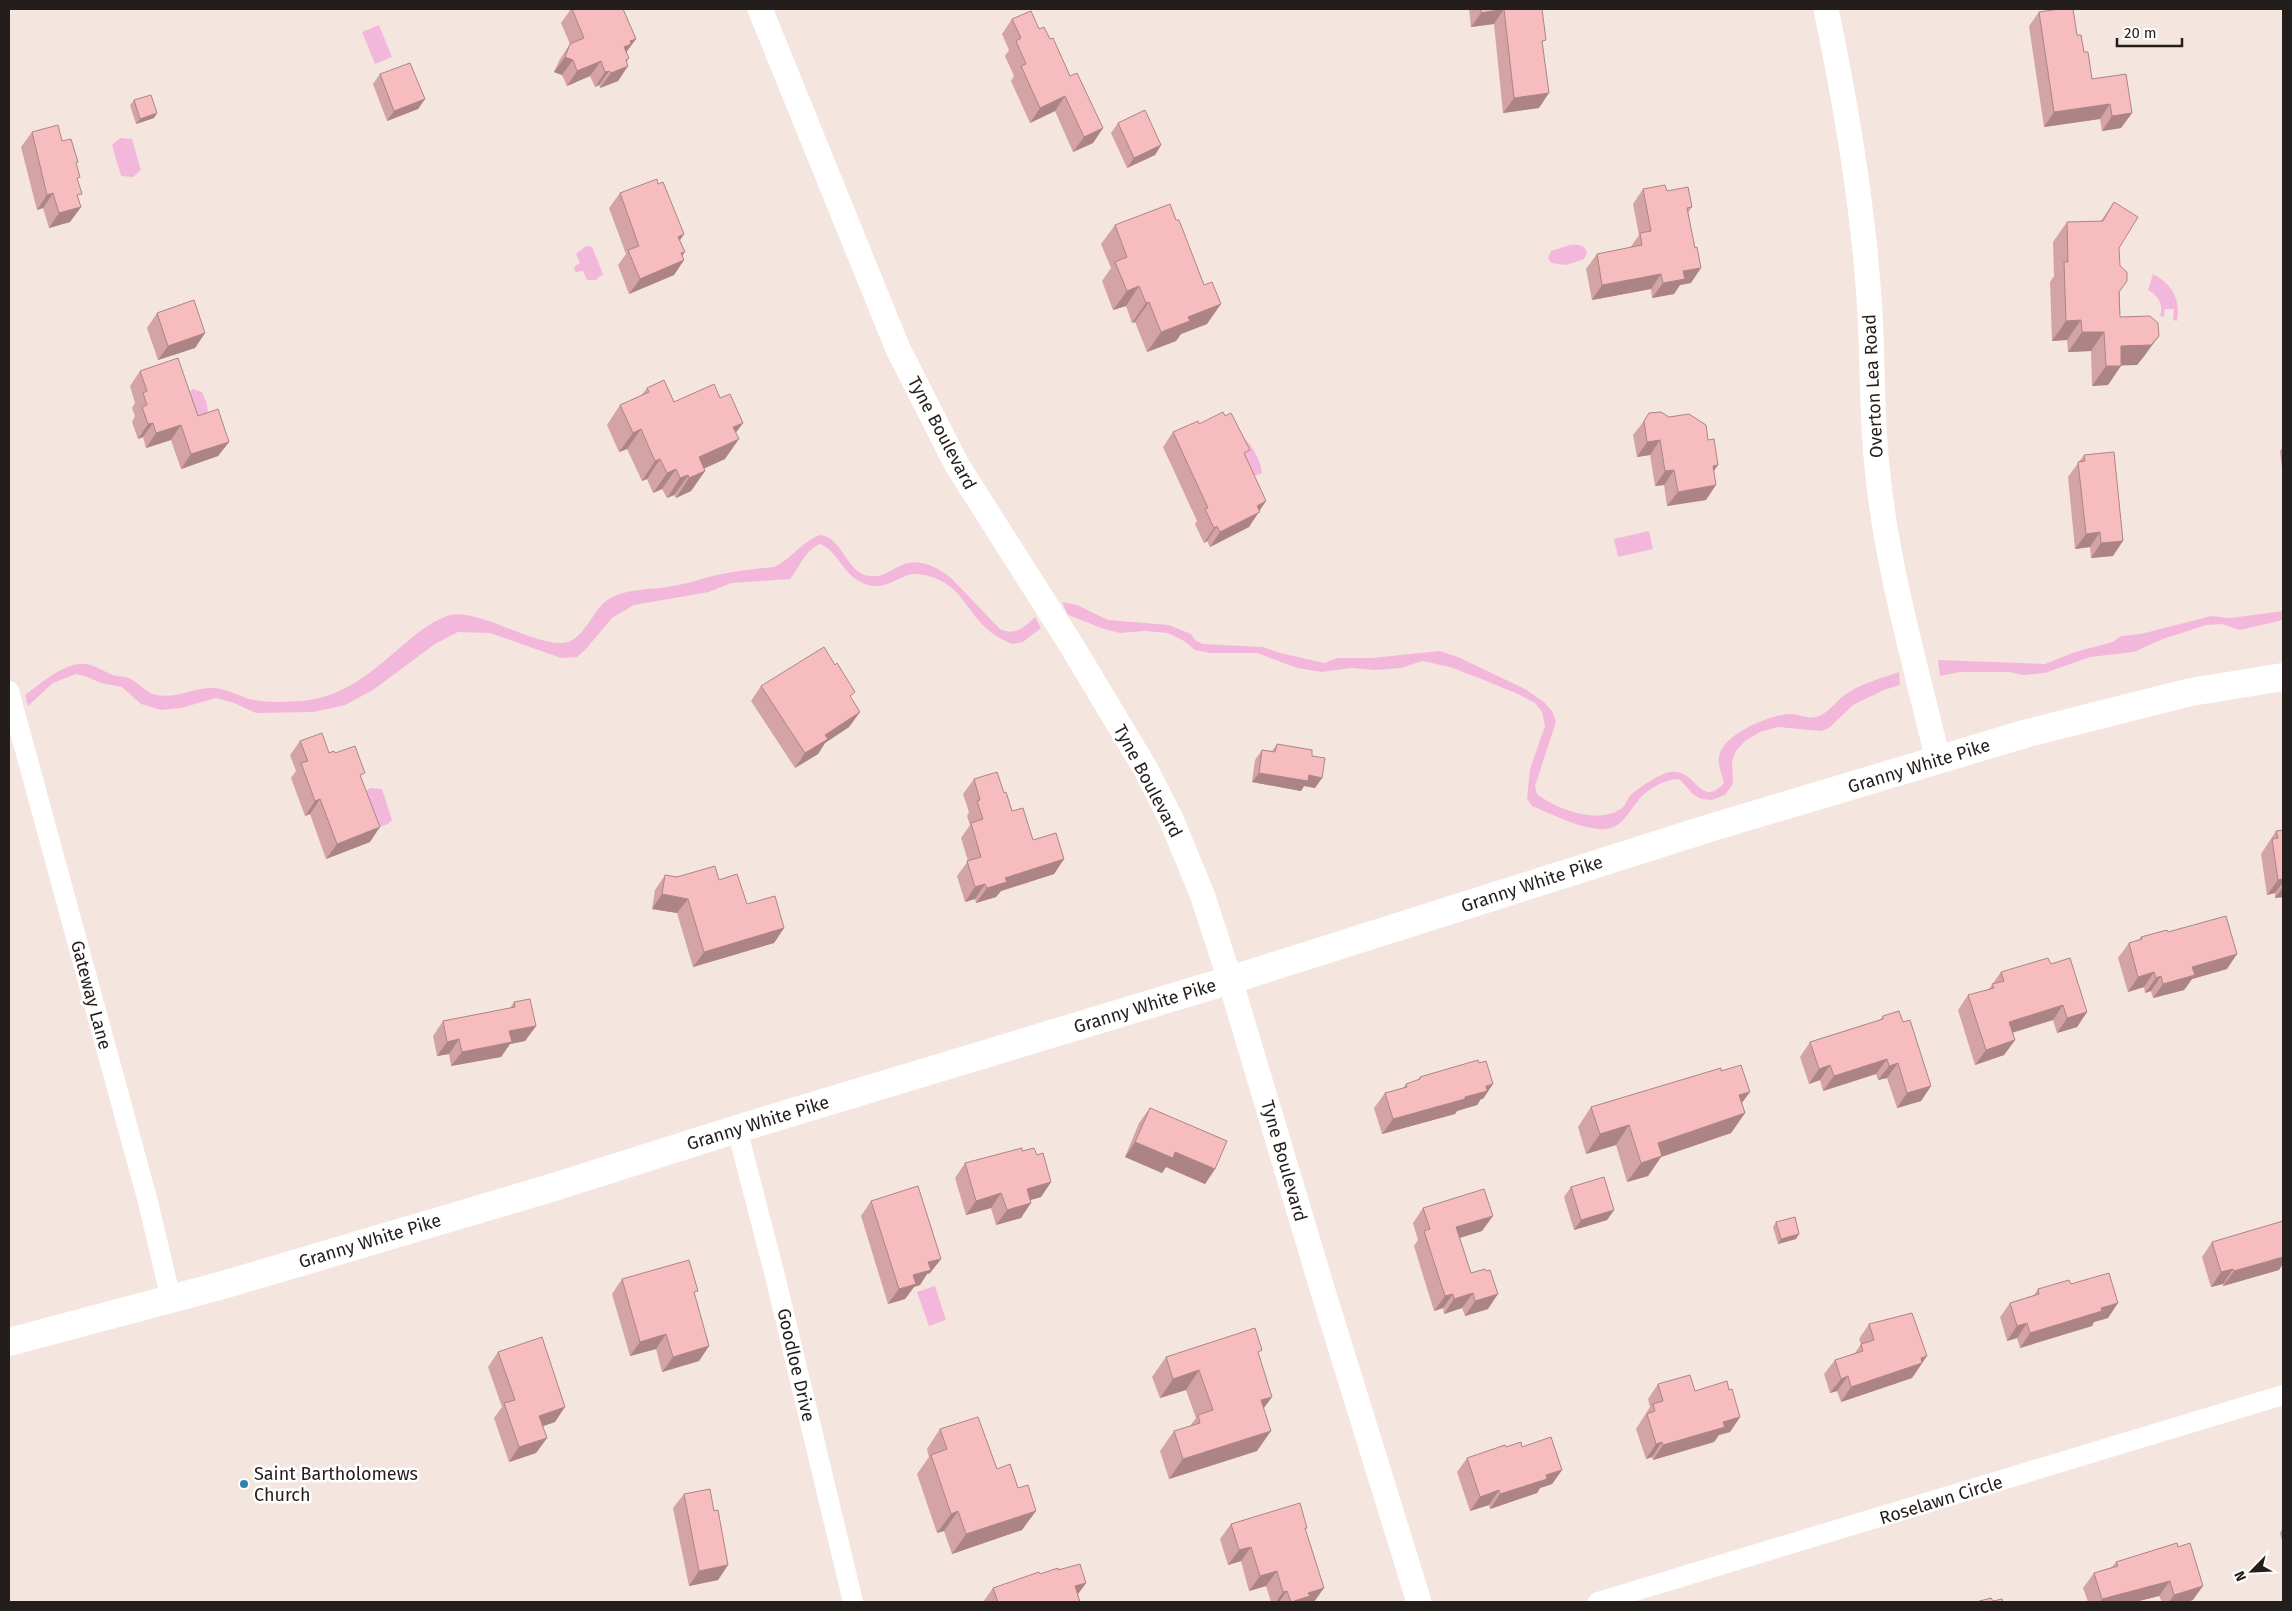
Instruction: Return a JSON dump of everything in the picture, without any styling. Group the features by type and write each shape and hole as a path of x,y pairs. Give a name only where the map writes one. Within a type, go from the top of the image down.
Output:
{"main road":[{"name":"Granny White Pike","path":"9,1342 171,1299 554,1187 737,1129 1230,980 1713,827 2028,733 2191,692 2283,677"}],"street":[{"name":"Tyne Boulevard","path":"760,9 898,349 957,465 1070,643 1157,790 1202,894 1230,980 1322,1288 1419,1602"},
{"name":"Overton Lea Road","path":"1826,9 1842,90 1863,227 1869,286 1877,475 1886,537 1938,760"},
{"name":"Gateway Lane","path":"9,691 148,1202 171,1299"},
{"name":"Goodloe Drive","path":"737,1129 776,1280 853,1602"},
{"name":"Roselawn Circle","path":"1598,1602 2283,1395"}],"shaded area":[{"path":"379,25 392,57 375,64 362,32"},
{"path":"120,138 132,139 141,170 133,177 121,176 112,145"},
{"path":"1570,245 1579,245 1585,248 1587,253 1584,259 1566,265 1551,263 1548,258 1551,251"},
{"path":"586,246 592,247 603,274 596,280 587,280 583,271 576,272 574,269 580,263 576,254"},
{"path":"2153,274 2165,282 2174,293 2178,306 2177,321 2173,320 2174,309 2165,309 2164,317 2160,316 2161,304 2155,295 2148,290"},
{"path":"193,389 202,392 207,404 208,415 198,419 188,393"},
{"path":"1243,437 1256,454 1262,473 1253,476 1234,442"},
{"path":"1649,531 1653,549 1618,557 1614,539"},
{"path":"820,535 828,537 834,542 854,568 861,573 869,576 878,576 909,563 916,562 929,565 952,579 1000,629 1011,632 1019,630 1035,617 1041,628 1023,642 1012,644 989,631 956,592 941,581 927,576 912,574 885,585 868,585 853,577 832,552 820,544 806,555 790,579 731,583 709,592 634,605 612,618 577,657 561,658 490,633 458,632 435,644 373,690 345,705 313,712 256,713 234,703 216,698 181,708 161,710 141,704 122,687 101,683 76,674 53,683 28,706 25,695 46,679 62,670 78,664 86,664 113,675 129,678 149,692 157,695 164,696 214,688 262,701 303,701 318,698 345,688 369,674 423,629 447,616 458,614 472,616 535,638 562,643 577,637 599,608 612,597 635,591 679,585 711,576 774,567 808,541"},
{"path":"1062,602 1077,605 1108,620 1169,625 1191,634 1195,640 1203,644 1263,647 1324,663 1337,658 1371,658 1440,651 1458,657 1525,689 1544,702 1552,711 1556,722 1535,786 1537,794 1545,800 1567,810 1591,815 1613,813 1622,808 1630,796 1638,789 1666,773 1676,772 1684,775 1702,790 1708,792 1715,790 1724,783 1719,764 1720,753 1724,746 1739,732 1780,715 1820,716 1854,689 1899,672 1900,685 1884,690 1853,705 1829,728 1821,731 1778,727 1760,732 1745,741 1736,751 1732,761 1733,784 1725,795 1712,800 1701,799 1693,794 1679,779 1673,779 1645,793 1617,825 1612,828 1598,829 1581,826 1532,806 1527,799 1530,769 1545,726 1542,712 1535,703 1518,694 1450,667 1422,661 1401,668 1375,670 1352,668 1322,672 1297,668 1257,653 1210,653 1195,650 1184,641 1168,633 1145,631 1120,633 1104,629 1068,615"},
{"path":"2283,611 2283,620 2240,630 2222,624 2206,625 2163,639 2134,652 2090,657 2045,673 2023,675 2009,672 1960,672 1940,676 1938,660 2045,664 2075,652 2113,642 2121,636 2141,634 2211,616 2230,618"},
{"path":"370,788 382,789 392,820 380,827 366,791"},
{"path":"935,1286 946,1320 929,1326 917,1292"}],"building":[{"path":"572,9 623,9 636,39 630,41 631,44 624,47 629,58 626,60 628,66 611,73 609,71 605,72 601,61 577,71 573,60 565,57 570,44 584,38"},
{"path":"1481,9 1504,9 1481,13"},
{"path":"1504,9 1542,9 1546,40 1542,41 1549,93 1514,98"},
{"path":"2073,9 2077,35 2081,35 2084,52 2088,52 2092,79 2126,74 2132,113 2112,116 2110,104 2054,112 2039,12"},
{"path":"1031,11 1039,29 1044,27 1050,39 1053,38 1070,76 1077,73 1103,128 1084,137 1065,96 1040,108 1021,66 1026,64 1016,41 1021,38 1012,19"},
{"path":"410,63 425,99 394,111 380,74"},
{"path":"151,95 157,113 140,119 134,100"},
{"path":"1145,110 1161,145 1134,158 1118,123"},
{"path":"58,125 62,141 71,139 78,162 76,163 80,177 77,178 82,194 77,195 81,207 59,213 53,193 47,195 32,132"},
{"path":"657,179 658,184 663,182 684,234 678,237 685,252 681,253 684,260 640,279 628,250 639,246 620,193"},
{"path":"1665,185 1667,191 1688,187 1692,207 1687,208 1701,268 1683,271 1685,279 1663,283 1661,274 1602,285 1597,254 1642,245 1640,233 1651,231 1643,189"},
{"path":"2114,202 2138,217 2119,248 2120,266 2127,272 2127,281 2119,292 2120,317 2150,316 2158,323 2159,336 2151,345 2121,346 2121,366 2106,366 2104,332 2082,332 2081,320 2066,321 2064,262 2068,262 2067,222 2103,221"},
{"path":"1170,204 1176,220 1179,220 1204,285 1212,282 1221,304 1188,317 1190,321 1161,332 1149,302 1146,303 1139,286 1127,291 1115,262 1127,257 1115,225"},
{"path":"194,300 205,333 168,346 157,313"},
{"path":"178,358 198,416 218,409 229,442 191,454 181,425 156,433 153,423 148,424 142,407 147,405 143,393 147,391 140,371"},
{"path":"664,380 674,402 714,384 720,398 730,394 743,423 733,427 739,439 699,457 705,471 689,478 688,475 680,478 676,469 667,473 660,459 655,461 641,429 633,433 620,405 649,392 647,388"},
{"path":"1223,412 1225,416 1231,413 1250,450 1244,453 1266,501 1257,506 1260,512 1220,532 1217,526 1214,528 1205,509 1208,508 1173,432 1198,421 1199,424"},
{"path":"1661,412 1669,417 1689,414 1706,425 1708,440 1714,439 1718,465 1713,466 1716,485 1678,492 1674,470 1665,471 1660,440 1647,442 1644,421 1649,413"},
{"path":"2114,452 2123,541 2101,543 2100,532 2086,534 2078,462 2085,461 2084,455"},
{"path":"824,647 835,665 837,663 855,692 850,696 860,712 825,735 828,739 805,753 761,686"},
{"path":"322,733 329,753 334,751 335,753 355,746 365,773 360,775 380,827 337,844 320,799 315,801 301,763 308,761 300,741"},
{"path":"1277,744 1312,750 1312,756 1325,758 1322,778 1309,775 1308,781 1259,773 1262,750 1275,752"},
{"path":"997,772 1012,811 1023,808 1033,840 1056,833 1064,859 1005,878 1007,882 987,888 985,884 975,887 967,861 981,857 971,823 983,819 977,801 980,800 974,779"},
{"path":"2283,830 2283,879 2278,880 2272,839 2278,838 2276,831"},
{"path":"715,866 719,880 737,874 747,904 775,896 784,928 704,952 688,899 662,894 665,875 677,877"},
{"path":"2226,916 2237,954 2192,967 2195,975 2163,984 2161,976 2156,978 2154,972 2138,977 2129,943 2142,939 2141,937 2167,930 2168,932"},
{"path":"2048,958 2051,964 2070,958 2087,1012 2067,1018 2063,1005 2009,1022 2015,1040 1986,1050 1968,995 1994,988 1992,984 2004,981 2001,972"},
{"path":"530,999 536,1026 509,1031 512,1042 462,1052 459,1039 447,1042 443,1021 515,1007 514,1002"},
{"path":"1899,1011 1903,1022 1910,1020 1931,1086 1907,1093 1898,1063 1889,1066 1887,1059 1834,1076 1830,1065 1819,1069 1810,1042 1883,1019 1883,1016"},
{"path":"1478,1060 1479,1063 1486,1061 1493,1084 1486,1086 1487,1091 1393,1119 1385,1093 1407,1087 1406,1084 1420,1079 1420,1077"},
{"path":"1741,1065 1750,1092 1739,1095 1745,1113 1658,1143 1662,1156 1641,1163 1629,1125 1600,1134 1591,1107 1721,1068 1721,1071"},
{"path":"1150,1108 1227,1141 1215,1169 1175,1152 1173,1158 1135,1142"},
{"path":"1022,1148 1022,1151 1034,1148 1037,1155 1043,1153 1051,1182 1027,1189 1031,1203 1007,1210 1001,1193 976,1201 965,1163"},
{"path":"1604,1177 1614,1210 1581,1220 1571,1187"},
{"path":"918,1186 941,1259 928,1262 931,1270 913,1275 916,1284 899,1289 871,1201"},
{"path":"1484,1189 1493,1216 1456,1227 1471,1273 1485,1269 1486,1271 1490,1270 1498,1294 1475,1301 1473,1293 1454,1299 1453,1294 1445,1296 1424,1231 1430,1229 1423,1208"},
{"path":"1795,1217 1799,1234 1781,1239 1776,1222"},
{"path":"2283,1221 2283,1257 2234,1271 2233,1269 2221,1272 2212,1242"},
{"path":"689,1260 698,1291 694,1292 709,1346 673,1357 666,1334 640,1342 622,1279"},
{"path":"2109,1273 2118,1303 2101,1308 2102,1311 2030,1333 2027,1323 2017,1326 2010,1303 2039,1294 2038,1289 2069,1280 2071,1284"},
{"path":"1912,1313 1927,1356 1921,1358 1922,1363 1851,1387 1848,1376 1841,1379 1835,1360 1863,1351 1861,1344 1874,1340 1869,1324"},
{"path":"1255,1328 1262,1350 1258,1352 1272,1397 1261,1400 1271,1431 1183,1459 1174,1431 1200,1423 1198,1415 1213,1410 1199,1370 1173,1379 1166,1357"},
{"path":"542,1337 565,1407 539,1416 547,1438 519,1447 504,1403 515,1400 498,1352"},
{"path":"1690,1375 1695,1391 1727,1381 1729,1390 1732,1389 1740,1417 1723,1422 1725,1427 1663,1445 1662,1442 1656,1444 1647,1414 1655,1411 1653,1404 1663,1401 1658,1384"},
{"path":"978,1417 997,1469 1010,1464 1018,1488 1028,1485 1036,1511 966,1534 958,1511 951,1514 931,1455 947,1449 940,1429"},
{"path":"1551,1437 1562,1470 1546,1475 1547,1479 1500,1494 1499,1490 1480,1497 1467,1458 1505,1445 1506,1447 1521,1442 1522,1447"},
{"path":"710,1489 714,1511 718,1510 728,1565 699,1571 684,1494"},
{"path":"1300,1503 1307,1528 1305,1528 1324,1588 1308,1593 1310,1596 1291,1602 1287,1591 1283,1592 1277,1571 1260,1576 1251,1547 1239,1550 1231,1524"},
{"path":"2177,1543 2178,1547 2190,1543 2203,1586 2174,1595 2170,1581 2102,1599 2094,1573 2118,1566 2116,1562"},
{"path":"1080,1564 1086,1583 1075,1586 1080,1602 998,1602 993,1588 1039,1572 1040,1574"},
{"path":"1991,1598 1993,1601 2002,1599 2003,1602 1976,1602"}],"place":[{"name":"Saint Bartholomews Church","path":"244,1484"}]}
